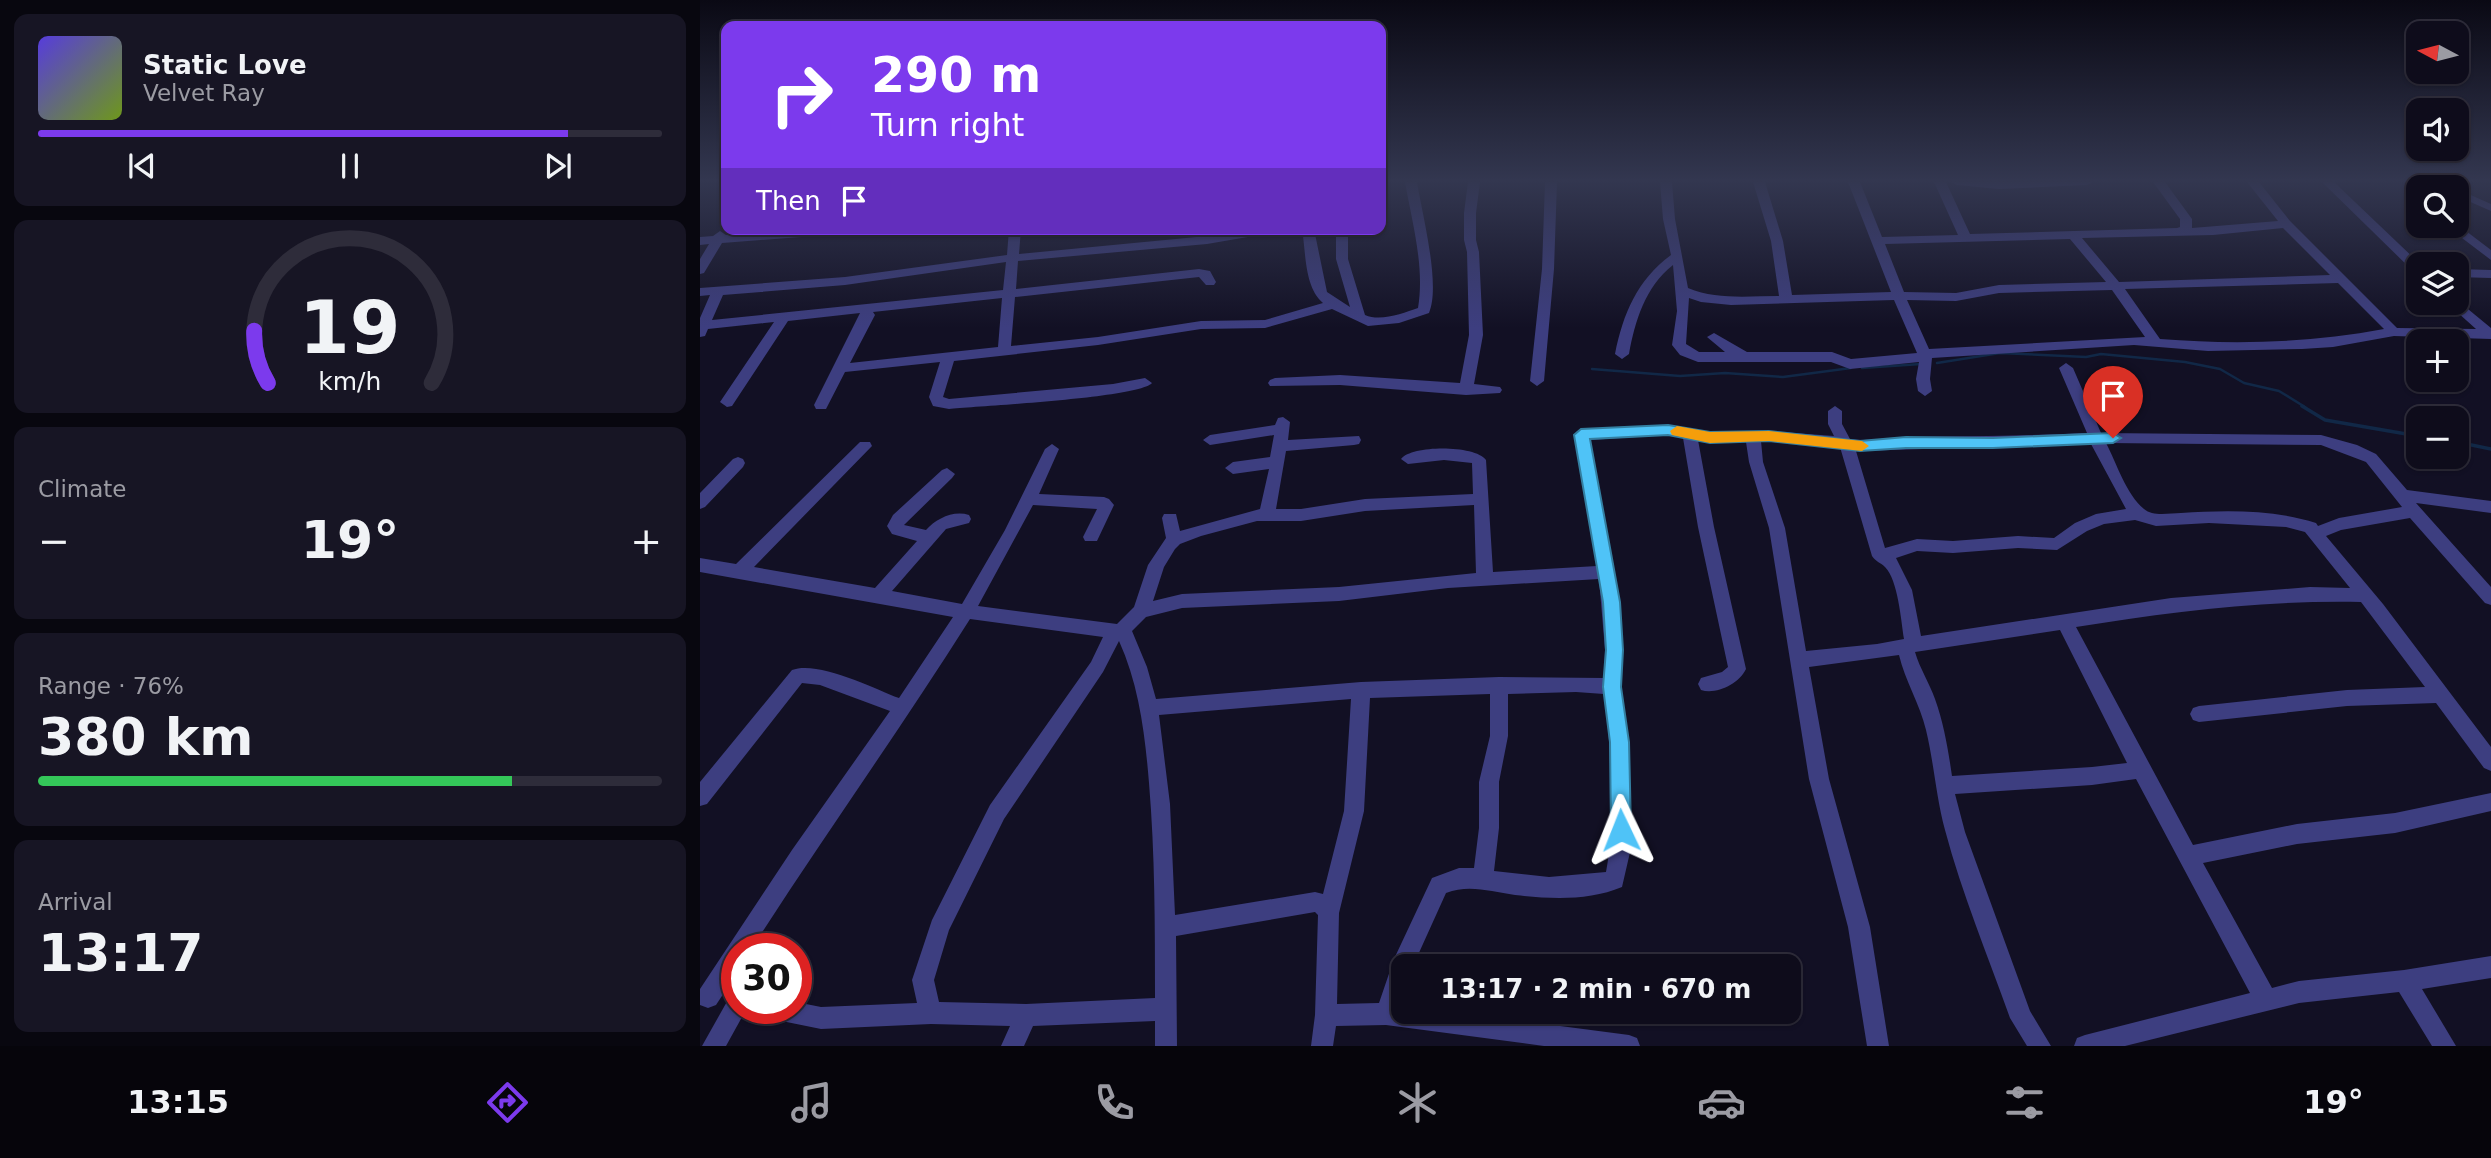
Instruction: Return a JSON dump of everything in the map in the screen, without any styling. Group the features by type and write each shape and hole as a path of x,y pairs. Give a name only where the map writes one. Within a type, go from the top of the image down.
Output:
{"street":[{"path":"1309,235 1321,294 1360,319 1380,321 1424,310 1427,302 1419,231"},
{"path":"1466,390 1476,335 1471,231"},
{"path":"1537,381 1549,231"},
{"path":"1670,231 1682,278 1683,312 1679,345 1685,352 1714,359 1832,357 1850,364 1924,355 2155,342 2208,347 2333,344 2393,332 2491,335"},
{"path":"1774,231 1786,299"},
{"path":"1872,231 1924,355 1925,391"},
{"path":"1963,231 1966,238"},
{"path":"1876,241 2213,231"},
{"path":"2293,231 2393,332"},
{"path":"2378,231 2406,258"},
{"path":"700,270 721,234"},
{"path":"700,241 771,235"},
{"path":"1004,350 1014,235"},
{"path":"700,292 845,281 1011,258 1236,235"},
{"path":"1342,235 1342,259 1360,319"},
{"path":"2073,235 2117,287 2155,342"},
{"path":"2469,238 2491,256"},
{"path":"1622,354 1624,338 1640,294 1647,283 1676,257"},
{"path":"702,329 1199,273 1206,274 1210,282"},
{"path":"2469,273 2491,274"},
{"path":"2095,287 2104,274"},
{"path":"1682,290 1701,298 1716,300 1956,297 1999,289 2339,279"},
{"path":"702,329 718,291"},
{"path":"842,368 1098,341 1201,325 1278,322 1333,304"},
{"path":"821,405 868,316 864,309"},
{"path":"2467,315 2491,335"},
{"path":"727,402 783,318"},
{"path":"1714,337 1728,349 1745,357"},
{"path":"949,355 936,397 938,402 950,404 1113,389 1145,383"},
{"path":"2066,368 2096,438 2138,514"},
{"path":"1275,383 1353,381 1495,390"},
{"path":"1835,411 1835,424 1846,443 1880,556 1892,563 1904,590 1912,673 1925,696 1936,732 1944,786 1955,832 2021,1018 2040,1046"},
{"path":"1210,440 1283,425 1272,497 1266,514"},
{"path":"1386,1014 1428,903 1439,886 1459,878 1545,886 1601,886 1615,880 1621,848 1619,742 1612,687 1612,602 1581,435 1668,430 1710,437 1753,436 1860,446 1906,442 1993,443 2096,438 2322,440 2345,446 2371,458 2413,511 2491,598"},
{"path":"1690,434 1706,527 1737,669 1728,678 1707,684"},
{"path":"1753,436 1756,462 1777,528 1819,779 1859,927 1878,1046"},
{"path":"1280,446 1354,440"},
{"path":"740,571 865,446"},
{"path":"750,933 801,853 904,708 968,611 1030,499 1052,449"},
{"path":"1408,459 1433,455 1479,460 1485,579"},
{"path":"1233,468 1277,462"},
{"path":"700,503 738,463"},
{"path":"927,537 898,530 895,526 899,519 947,474"},
{"path":"2401,495 2488,510"},
{"path":"1030,499 1104,503 1106,505 1091,537"},
{"path":"1141,611 1156,565 1174,540 1226,523 1266,514 1301,515 1365,505 1481,499"},
{"path":"2316,533 2339,524 2413,511"},
{"path":"1880,556 1917,545 2056,544 2081,527 2102,518 2138,514 2156,520 2210,517 2299,523 2316,533 2491,762"},
{"path":"1170,518 1174,540"},
{"path":"879,595 941,524 963,519"},
{"path":"700,565 879,595 933,607 1117,631 1127,639 1149,708 1162,814 1167,927 1166,1046"},
{"path":"931,1013 923,980 939,927 997,812 1097,667 1117,631 1141,611 1182,601 1339,594 1485,579 1605,572"},
{"path":"1800,663 1812,657 1877,652 1952,637 1990,634 2064,621 2237,598 2310,594 2366,596"},
{"path":"2064,621 2267,1001"},
{"path":"700,797 798,675 820,677 904,708"},
{"path":"1149,708 1361,690 1576,684 1612,687"},
{"path":"1483,879 1489,828 1489,782 1499,736 1499,685"},
{"path":"1322,1046 1326,1016 1329,912 1354,811 1361,690"},
{"path":"2199,714 2347,698 2439,695"},
{"path":"1944,786 2010,779 2120,774 2141,769"},
{"path":"2189,856 2297,834 2395,824 2491,802"},
{"path":"1167,927 1315,902 1324,905 1329,912"},
{"path":"2085,1046 2299,992 2404,981 2491,967"},
{"path":"704,997 721,974"},
{"path":"2404,981 2445,1046"},
{"path":"812,1016 931,1013 1026,1015 1166,1009"},
{"path":"1326,1016 1386,1014 1629,1046"},
{"path":"1012,1046 1026,1015"},
{"path":"713,1046 726,1024"}],"waterway":[{"path":"1937,363 2000,353 2086,357 2101,354 2185,362 2220,369 2244,383 2279,391 2305,407"},
{"path":"1862,368 1921,364"},
{"path":"1592,369 1680,376 1725,373 1783,377 1851,368"},
{"path":"2302,406 2325,420 2406,434"},
{"path":"2469,444 2491,449"}],"slow traffic":[{"path":"1677,431 1710,437 1769,436 1862,446"}],"route":[{"path":"1621,830 1619,742 1612,687 1612,602 1581,435 1668,430 1710,437 1769,436 1834,441 1860,446 1906,442 1993,443 2113,438"}]}
